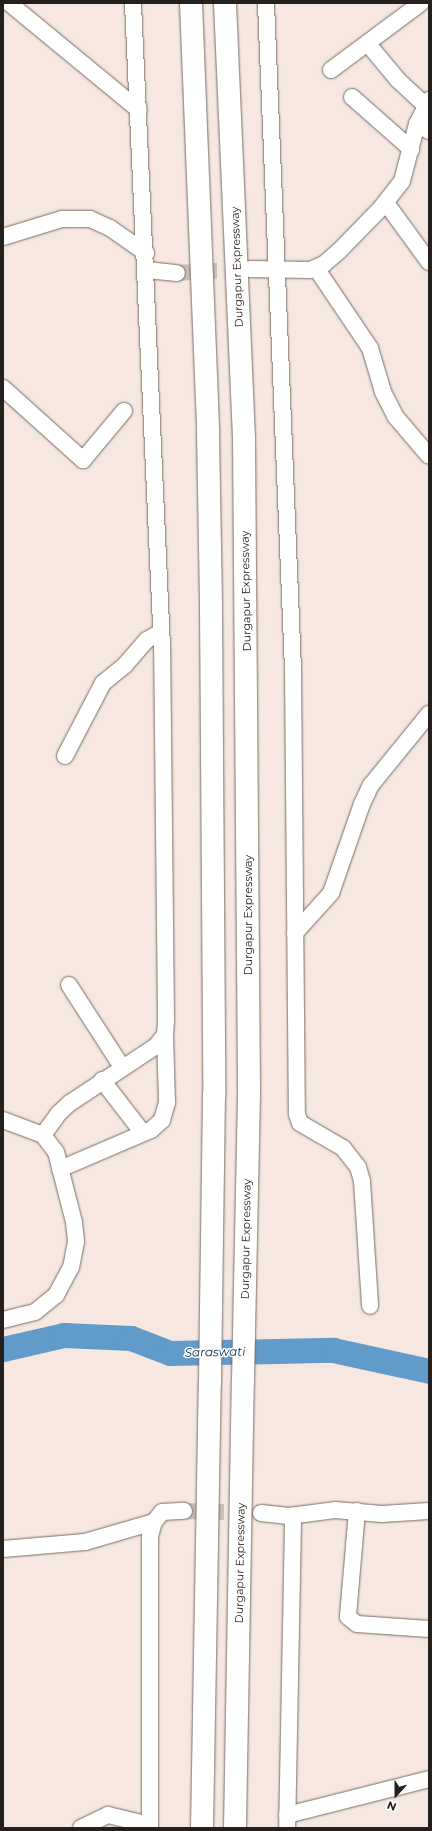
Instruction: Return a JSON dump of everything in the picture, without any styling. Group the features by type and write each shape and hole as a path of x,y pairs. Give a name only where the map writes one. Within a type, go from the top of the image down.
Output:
{"main road":[{"path":"190,3 208,432 214,1095 202,1828"},
{"name":"Durgapur Expressway","path":"226,3 244,439 249,1086 236,1828"}],"street":[{"path":"9,3 139,110"},
{"path":"60,1169 158,1125 165,1113 167,1103 161,632 147,270 133,3"},
{"path":"266,3 278,270 292,663 297,1114 300,1123 343,1148 358,1167 362,1181 370,1306"},
{"path":"331,70 368,44 420,3"},
{"path":"250,269 278,270 316,268 339,251 386,203 402,181 411,149 423,127 427,103 398,80 368,44"},
{"path":"352,97 411,149"},
{"path":"386,203 429,262"},
{"path":"3,237 62,219 90,219 146,253"},
{"path":"316,268 370,348 383,392 395,416 429,456"},
{"path":"147,270 177,273"},
{"path":"3,388 83,460 124,411"},
{"path":"65,756 103,684 125,665 147,640 161,632"},
{"path":"295,933 331,893 362,804 371,785 429,714"},
{"path":"69,985 122,1067"},
{"path":"43,1135 58,1114 70,1103 122,1067 146,1054 165,1035"},
{"path":"102,1080 143,1133"},
{"path":"3,1120 43,1135 56,1152 74,1222 76,1242 71,1267 56,1295 48,1304 35,1312 3,1320"},
{"path":"261,1513 289,1516 335,1510 382,1514 429,1511"},
{"path":"81,1828 108,1815 150,1826 150,1536 154,1522 162,1512 184,1511"},
{"path":"357,1511 348,1617 357,1624 429,1629"},
{"path":"289,1516 293,1522 287,1822 429,1779"},
{"path":"3,1549 85,1542 154,1522"}],"waterway":[{"name":"Saraswati","path":"3,1349 64,1335 131,1338 170,1353 333,1350 429,1371"}],"tunnel":[{"path":"177,273 247,269"},
{"path":"184,1511 261,1513"}]}
